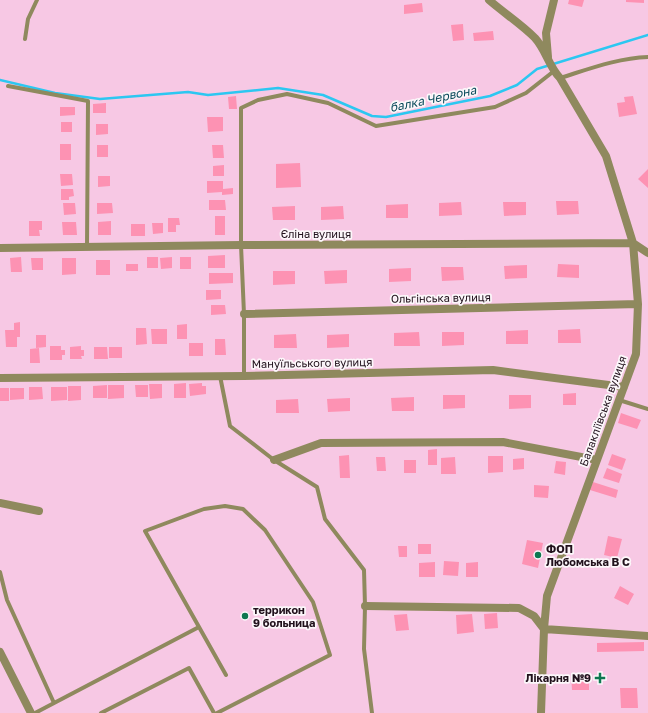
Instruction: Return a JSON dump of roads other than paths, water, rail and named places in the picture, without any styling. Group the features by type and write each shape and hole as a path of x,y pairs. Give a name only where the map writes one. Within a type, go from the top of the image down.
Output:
{"street":[{"path":"489,0 535,39 548,58"},
{"path":"548,58 546,33 554,0"},
{"name":"Балакліївська вулиця","path":"541,713 544,629 547,596 636,354 638,304 633,243 606,156 560,78 554,71 548,58"},
{"path":"633,243 648,254"},
{"name":"Єліна вулиця","path":"0,248 87,246 633,243"},
{"name":"Ольгінська вулиця","path":"244,314 638,304"},
{"name":"Мануїльського вулиця","path":"0,378 244,376 493,370 624,387"},
{"path":"274,460 321,443 503,442 597,460"},
{"path":"0,503 39,511"},
{"path":"365,606 519,608 534,616 544,629 648,636"},
{"path":"0,652 31,713"}],"lane":[{"path":"25,39 28,19 37,0"},
{"path":"560,78 625,59 648,57"},
{"path":"244,376 244,314 241,245 241,108 258,100 287,94 328,103 376,126 495,106 526,93 554,71"},
{"path":"8,86 88,101 87,246"},
{"path":"220,376 230,426 274,460 316,487 325,519 364,570 364,649 372,713"},
{"path":"619,400 648,409"},
{"path":"217,713 330,655 313,602 264,530 242,509 225,506 204,509 145,531 226,675"},
{"path":"0,572 7,600 54,703"},
{"path":"35,713 199,627"},
{"path":"101,713 189,668 214,713"}],"waterway":[{"name":"балка Червона","path":"0,80 55,93 100,99 188,92 208,95 278,88 323,95 372,116 386,117 490,96 517,85 537,69 648,35"}],"place":[{"name":"ФОП Любомська В С","path":"538,555"},
{"name":"террикон 9 больница","path":"245,616"},
{"name":"Лікарня №9","path":"600,678"}]}
